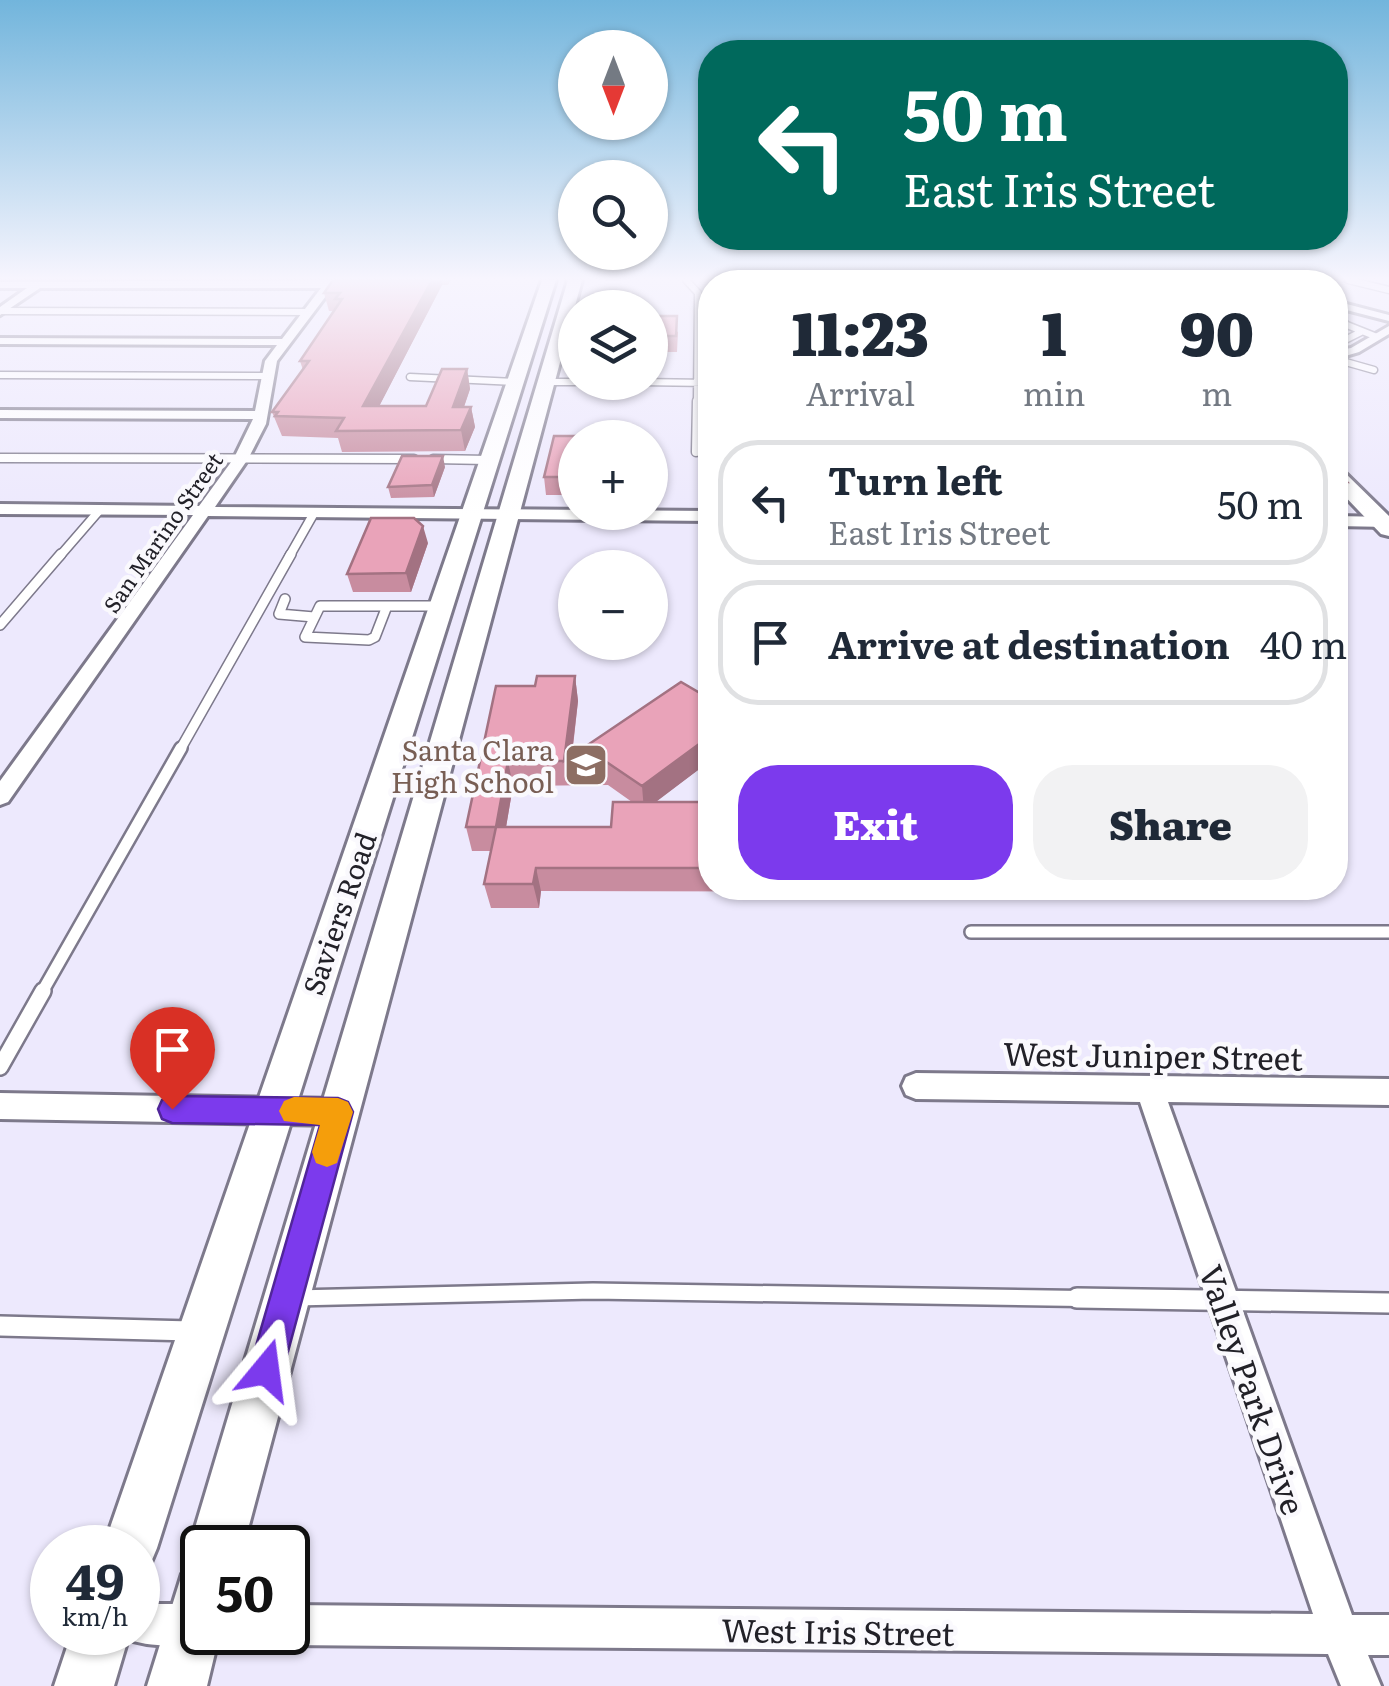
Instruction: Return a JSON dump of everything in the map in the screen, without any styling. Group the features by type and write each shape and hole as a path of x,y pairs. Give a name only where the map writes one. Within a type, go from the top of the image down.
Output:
{"main road":[{"name":"Saviers Road","path":"138,1525 204,1332 271,1111 522,359"},
{"path":"536,359 531,374 538,382 546,382"},
{"name":"Saviers Road","path":"222,1525 553,359"},
{"path":"514,382 527,390 516,432 528,448"},
{"path":"1348,487 1386,524"},
{"path":"84,1686 94,1655"},
{"path":"177,1686 187,1655"}],"street":[{"name":"San Marino Street","path":"0,798 241,459 253,439 265,376 275,359"},
{"path":"0,414 259,415"},
{"path":"0,510 698,516"},
{"path":"1348,522 1386,524"},
{"name":"West Juniper Street","path":"916,1086 1389,1092"},
{"name":"Valley Park Drive","path":"1150,1090 1361,1686"},
{"path":"0,1106 338,1112"},
{"name":"West Iris Street","path":"310,1625 1389,1635"}],"lane":[{"path":"696,359 696,452"},
{"path":"1348,361 1374,370 1361,359"},
{"path":"0,375 265,376"},
{"path":"410,377 514,382"},
{"path":"546,382 558,382"},
{"path":"668,383 695,383"},
{"path":"0,458 488,460"},
{"path":"0,625 98,512"},
{"path":"0,1067 314,513"},
{"path":"285,599 279,614 314,617"},
{"path":"387,606 375,636 369,640 305,637 320,606 387,606 441,606"},
{"path":"971,932 1389,932"},
{"path":"286,1298 593,1292 1389,1303"},
{"path":"0,1326 204,1332"}],"building":[{"path":"389,359 363,406 426,406 442,369 467,369 453,407 471,407 461,430 336,431 344,418 275,416 278,412 272,412 309,361 300,361"},
{"path":"554,436 558,436 558,477 544,477"},
{"path":"402,456 443,456 432,485 388,487"},
{"path":"371,518 414,518 423,526 406,573 347,574"},
{"path":"537,676 575,676 564,761 508,761 496,827 466,827 496,686 535,686"},
{"path":"681,682 698,692 698,745 642,786 605,761 564,761"},
{"path":"613,802 698,802 698,868 536,868 533,884 484,884 496,827 611,827"}],"slow traffic":[{"path":"294,1111 338,1112 327,1152"}],"place":[{"name":"Santa Clara High School","path":"586,765"}],"route":[{"path":"172,1109 338,1112 266,1370"}]}
